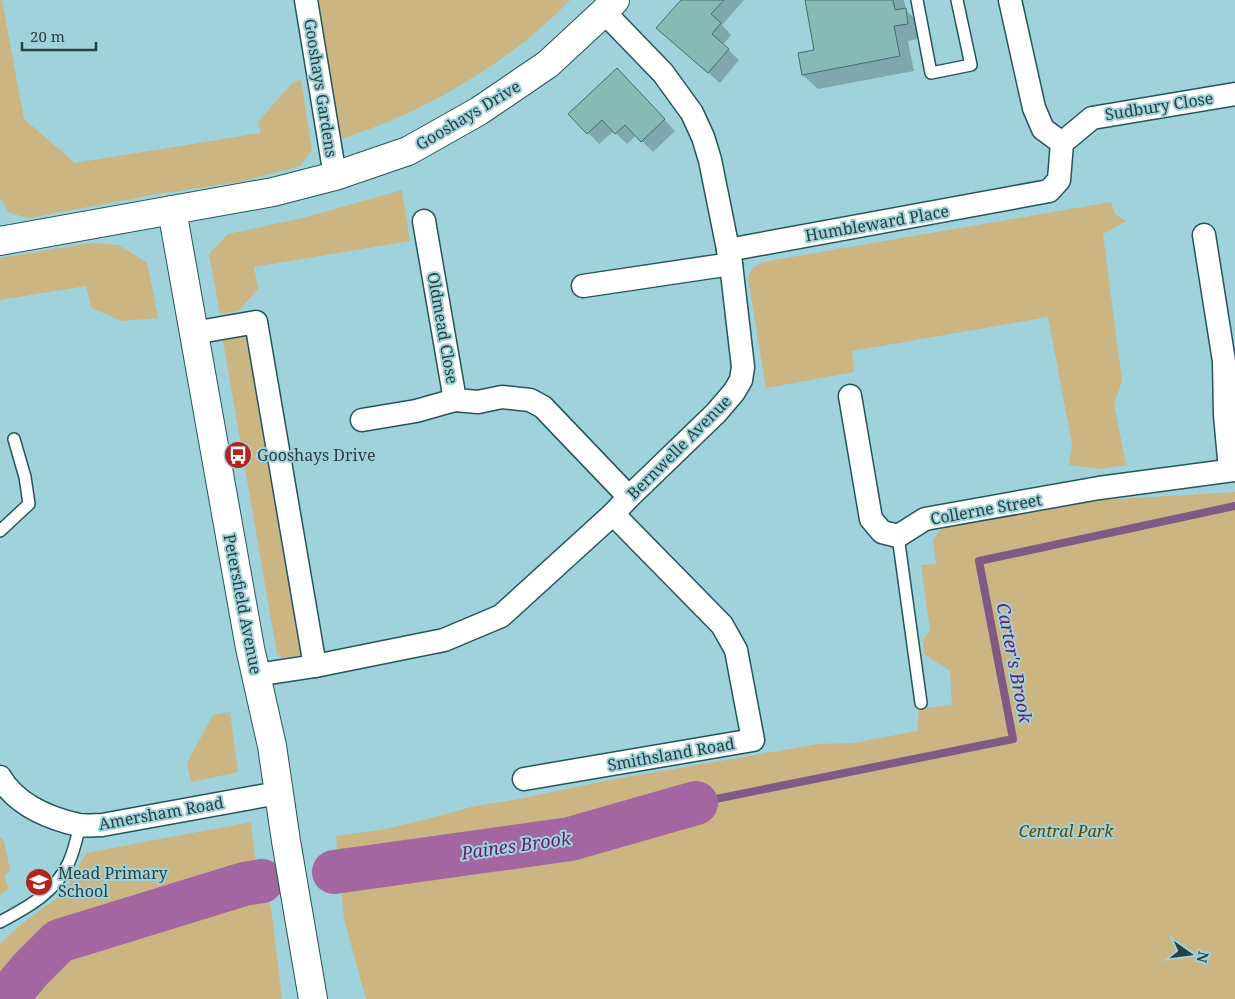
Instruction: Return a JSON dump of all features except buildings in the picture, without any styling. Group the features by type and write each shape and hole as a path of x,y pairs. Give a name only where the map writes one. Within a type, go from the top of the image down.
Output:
{"street":[{"name":"Gooshays Gardens","path":"306,0 335,176"},
{"path":"1012,0 1034,108 1042,129 1062,143"},
{"name":"Gooshays Drive","path":"0,241 273,192 335,176 408,151 479,111 548,64 609,6"},
{"name":"Bernwelle Avenue","path":"256,675 314,666 444,640 501,616 613,514 629,496 716,413 734,392 741,380 743,367 730,257 710,160 703,137 692,113 663,73 609,6"},
{"name":"Sudbury Close","path":"1062,143 1092,118 1235,94"},
{"name":"Humbleward Place","path":"583,286 1048,191 1059,180 1062,143"},
{"name":"Petersfield Avenue","path":"172,210 256,675 272,746 278,793 313,999"},
{"name":"Oldmead Close","path":"424,221 455,400 478,402 502,397 530,400 549,413 629,496"},
{"path":"1204,235 1224,361 1225,415 1233,470"},
{"path":"193,333 256,322 314,666"},
{"path":"850,396 871,519 882,532 898,536"},
{"path":"362,420 416,411 455,400"},
{"name":"Collerne Street","path":"898,536 925,519 1099,488 1233,470"},
{"name":"Smithsland Road","path":"524,779 753,740 736,650 722,625 613,514"},
{"name":"Amersham Road","path":"0,777 5,785 25,804 46,814 80,825 102,825 278,793"}],"lane":[{"path":"917,0 932,73 971,65 957,0"},
{"path":"0,531 29,504 25,477 14,438"},
{"path":"898,536 921,703"},
{"path":"0,922 44,896 60,879 69,861 80,825"}],"green space":[{"path":"0,0 2,0 24,119 75,163 261,133 258,122 293,82 301,80 312,150 300,166 239,182 157,194 29,218 9,213 0,198"},
{"path":"315,0 570,0 552,18 512,51 469,80 401,116 341,139"},
{"path":"402,190 410,241 254,267 258,289 238,311 220,314 209,254 228,234 307,217"},
{"path":"1111,202 1115,214 1126,221 1103,234 1122,381 1114,404 1126,465 1101,469 1069,465 1072,444 1048,317 852,351 854,372 766,388 748,278 752,268 763,262"},
{"path":"92,243 118,245 147,262 158,318 122,321 92,308 86,286 0,300 0,258"},
{"path":"233,332 246,335 252,344 304,649 301,655 283,658 277,654 222,335"},
{"name":"Central Park","path":"1235,492 1235,999 366,999 344,919 336,836 380,830 475,806 519,799 609,780 819,744 854,743 917,731 919,709 952,705 950,671 924,654 923,640 930,630 921,565 936,564 933,539 945,525 1087,501"},
{"path":"230,712 238,772 191,782 187,763 213,715"},
{"path":"251,822 256,865 271,908 282,999 0,999 0,944 19,926 64,893 86,853"},
{"path":"0,837 4,840 10,871 4,875 9,889 0,895"}],"waterway":[{"name":"Carter's Brook","path":"696,803 1013,739 979,561 1235,506"},
{"name":"Paines Brook","path":"334,872 570,839 696,803"},
{"name":"Paines Brook","path":"6,999 30,970 59,941 244,884 262,881"}],"place":[{"name":"Gooshays Drive","path":"238,455"},
{"name":"Mead Primary School","path":"39,882"}]}
